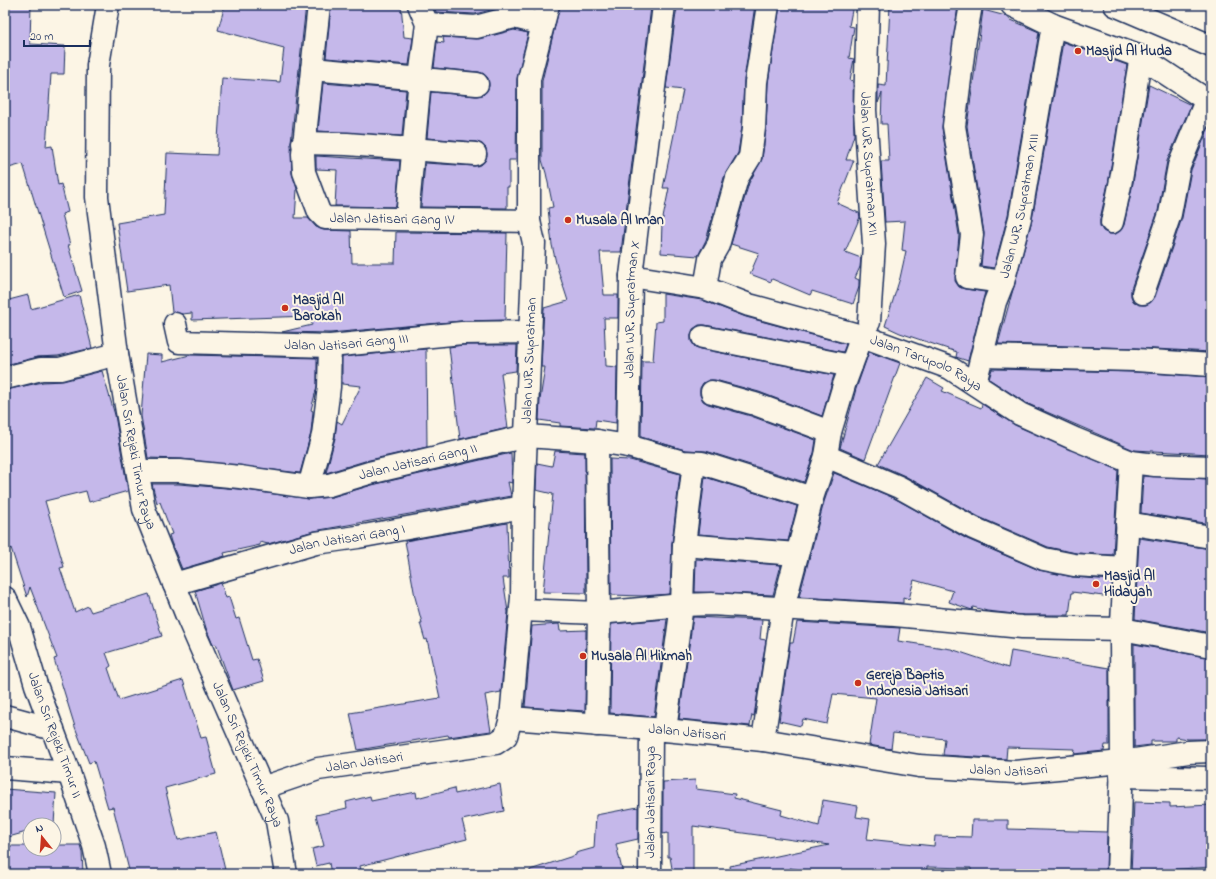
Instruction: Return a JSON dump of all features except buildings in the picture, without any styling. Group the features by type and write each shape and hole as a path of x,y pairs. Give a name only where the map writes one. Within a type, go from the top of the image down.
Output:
{"street":[{"name":"Jalan Sri Rejeki Timur Raya","path":"108,5 98,65 97,197 117,354 144,509 174,584 277,822 286,874"},
{"path":"319,5 303,149 347,144 475,154"},
{"name":"Jalan WR. Supratman X","path":"628,446 631,276 664,5"},
{"path":"705,288 710,259 718,245 737,178 750,156 754,128 756,82 768,5"},
{"name":"Jalan WR. Supratman XII","path":"763,740 783,608 796,554 826,456 830,432 851,366 865,329 874,244 865,110 868,5"},
{"path":"972,5 965,38 954,126 972,235 967,277 1003,282"},
{"path":"1012,5 1053,25 1141,57 1209,102 1179,166 1170,214 1143,293"},
{"path":"1115,5 1211,46"},
{"path":"407,218 420,78 423,15 476,27 512,11 546,15"},
{"name":"Jalan WR. Supratman","path":"510,718 521,610 523,507 534,243 529,221 529,79 546,15"},
{"name":"Jalan WR. Supratman XIII","path":"976,384 995,302 1003,282 1020,218 1053,25"},
{"path":"1112,222 1125,166 1128,131 1141,57"},
{"path":"312,69 477,84"},
{"name":"Jalan Jatisari Gang IV","path":"303,149 304,172 318,212 325,218 407,218 529,221"},
{"name":"Jalan Tarupolo Raya","path":"631,276 705,288 749,305 865,329 950,368 1020,414 1131,462 1155,465 1211,467"},
{"name":"Jalan Jatisari Gang III","path":"175,324 179,342 330,346 462,333 531,332"},
{"path":"703,337 851,366"},
{"path":"309,487 323,435 329,387 330,346"},
{"path":"5,378 41,369 60,369 117,354"},
{"path":"982,356 1136,360 1211,365"},
{"path":"712,392 755,404 830,432"},
{"name":"Jalan Jatisari Gang II","path":"138,471 180,471 240,477 309,487 329,485 369,473 527,436 597,441 628,446 683,462 702,463 812,498"},
{"path":"597,441 599,613 597,725"},
{"path":"826,456 899,487 973,528 1044,559 1074,565 1125,568"},
{"path":"1118,874 1121,769 1122,629 1131,462"},
{"name":"Jalan Jatisari Raya","path":"650,874 658,730 682,604 684,544 694,463"},
{"name":"Jalan Jatisari Gang I","path":"174,584 316,543 358,537 523,507"},
{"path":"1127,523 1211,538"},
{"path":"684,544 796,554"},
{"name":"Jalan Sri Rejeki Timur II","path":"6,602 19,627 36,685 69,773 94,846 100,874"},
{"path":"521,610 599,613 682,604 711,604 894,615 1022,627 1122,629 1211,646"},
{"path":"5,716 53,729"},
{"name":"Jalan Jatisari","path":"262,788 318,769 496,743 506,736 510,718 763,740 919,766 1015,772 1121,769"},
{"path":"1121,769 1188,752 1211,752"},
{"path":"5,768 69,773"},
{"path":"1121,769 1211,778"}],"place":[{"name":"Masjid Al Huda","path":"1078,51"},
{"name":"Musala Al Iman","path":"568,220"},
{"name":"Masjid Al Barokah","path":"285,308"},
{"name":"Masjid Al Hidayah","path":"1096,584"},
{"name":"Musala Al Hikmah","path":"583,656"},
{"name":"Gereja Baptis Indonesia Jatisari","path":"858,683"}]}
